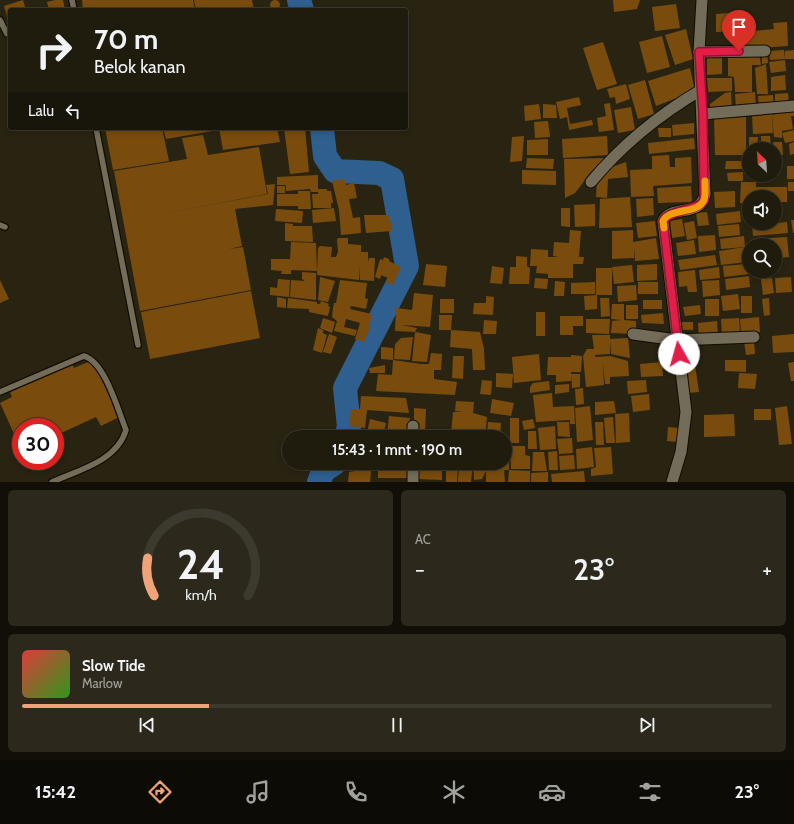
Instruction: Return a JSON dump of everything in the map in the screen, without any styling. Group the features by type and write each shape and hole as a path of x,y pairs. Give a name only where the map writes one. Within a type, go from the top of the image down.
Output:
{"street":[{"path":"672,482 681,452 686,412 663,221 668,215 700,206 704,201 703,114 699,52 702,0"},
{"path":"699,52 765,51"},
{"path":"591,182 614,156 656,120 674,106 701,90"},
{"path":"703,114 794,106"},
{"path":"633,334 677,340 754,337"},
{"path":"413,470 413,482"}],"lane":[{"path":"0,20 8,34"},
{"path":"96,130 138,345"},
{"path":"0,392 84,356 96,362 126,430 124,437 108,456 52,482"}],"building":[{"path":"23,0 25,8 8,8 8,20 4,6"},
{"path":"63,0 65,8 48,8 47,2"},
{"path":"82,0 193,0 195,8 83,8"},
{"path":"194,0 252,0 254,8 196,8"},
{"path":"273,0 277,0 280,3 280,8 270,7 270,3"},
{"path":"613,0 640,0 637,9 614,12"},
{"path":"676,4 680,28 655,31 652,7"},
{"path":"742,12 742,31 716,32 716,14"},
{"path":"787,22 788,46 744,49 742,32 774,29 773,23"},
{"path":"686,29 693,59 675,65 665,35"},
{"path":"662,36 670,67 647,73 639,42"},
{"path":"603,42 617,84 597,90 583,48"},
{"path":"784,50 785,59 770,60 769,51"},
{"path":"794,50 794,59 785,59 785,51"},
{"path":"767,52 768,63 762,64 762,53"},
{"path":"728,53 759,53 761,65 752,65 752,92 735,92 734,77 728,76"},
{"path":"707,57 722,57 722,74 707,75"},
{"path":"785,60 786,71 771,73 769,62"},
{"path":"766,64 768,94 757,94 755,68"},
{"path":"690,68 695,91 656,106 648,81"},
{"path":"785,75 786,90 771,91 771,77"},
{"path":"707,78 732,78 732,91 708,92"},
{"path":"645,80 654,114 638,119 628,85"},
{"path":"626,84 630,99 616,104 615,97 610,98 607,89"},
{"path":"731,92 732,109 710,110 710,104 725,93"},
{"path":"755,92 756,108 736,109 735,94"},
{"path":"788,93 789,105 775,106 775,94"},
{"path":"773,95 774,106 759,107 758,96"},
{"path":"579,97 581,105 567,108 570,124 592,120 593,125 569,130 567,117 560,119 556,102"},
{"path":"610,103 614,130 599,132 597,118 606,116 604,104"},
{"path":"539,104 541,119 525,121 524,106"},
{"path":"543,104 556,105 557,118 543,118"},
{"path":"631,107 635,130 618,133 614,110"},
{"path":"794,109 794,116 791,116 793,129 782,131 782,138 774,137 772,115"},
{"path":"772,114 773,133 753,134 752,116"},
{"path":"746,117 746,142 742,142 742,155 715,155 714,118"},
{"path":"548,121 550,137 535,138 534,122"},
{"path":"694,123 694,134 673,136 672,125"},
{"path":"658,128 671,128 671,137 659,137"},
{"path":"105,130 162,130 169,161 113,170"},
{"path":"164,130 218,130 166,139"},
{"path":"219,130 277,130 280,142 223,150"},
{"path":"284,130 305,130 309,172 290,174"},
{"path":"794,130 794,141 785,143 782,133"},
{"path":"203,135 208,155 259,147 267,194 151,216 268,194 266,185 275,184 273,205 235,209 242,246 229,249 243,247 251,290 140,311 114,171 187,159 182,138"},
{"path":"524,136 522,161 510,162 512,137"},
{"path":"607,136 608,155 563,158 562,139"},
{"path":"761,136 770,136 770,142 761,142"},
{"path":"749,137 758,137 758,142 749,142"},
{"path":"694,138 695,149 649,154 648,143"},
{"path":"548,139 548,155 527,155 527,140"},
{"path":"794,142 794,154 790,155 789,144"},
{"path":"669,155 670,167 675,167 675,158 691,157 692,183 653,186 654,196 631,197 630,170 652,169 652,156"},
{"path":"527,158 554,159 553,169 526,168"},
{"path":"608,158 591,172 575,193 565,198 564,159"},
{"path":"726,161 742,161 742,169 725,169"},
{"path":"626,162 628,177 608,179 607,198 596,197 597,180 606,169"},
{"path":"787,166 794,166 794,179 787,179"},
{"path":"522,170 556,171 556,185 522,184"},
{"path":"742,172 742,181 728,181 727,173"},
{"path":"318,175 318,189 327,189 327,191 331,191 333,203 331,203 331,208 313,208 312,194 318,194 318,192 311,192 310,189 286,191 286,185 277,185 277,177"},
{"path":"344,179 346,185 354,183 357,198 349,199 353,218 360,217 361,233 341,235 339,210 332,181"},
{"path":"741,182 756,182 756,187 787,187 787,202 782,202 782,190 742,190 742,203 740,203"},
{"path":"788,182 794,182 794,191 788,191"},
{"path":"277,186 285,186 285,193 277,193"},
{"path":"691,186 692,202 658,203 657,188"},
{"path":"298,191 310,191 311,209 298,209 298,206 277,206 277,194 298,194"},
{"path":"735,191 735,207 715,208 714,192"},
{"path":"630,197 632,227 599,228 600,199"},
{"path":"653,198 654,215 637,217 636,199"},
{"path":"595,204 595,226 575,227 574,205"},
{"path":"334,208 336,221 313,223 312,210"},
{"path":"561,208 570,208 570,227 561,226"},
{"path":"276,209 303,211 302,223 275,221"},
{"path":"740,211 741,222 717,225 716,214"},
{"path":"707,212 709,225 698,226 696,213"},
{"path":"364,215 389,215 389,222 392,222 392,231 366,233"},
{"path":"682,219 685,236 672,238 670,221"},
{"path":"791,220 794,220 794,233 793,233"},
{"path":"655,221 657,236 638,238 636,223"},
{"path":"694,221 697,238 687,240 684,223"},
{"path":"787,222 788,233 753,236 752,230 782,230 782,223"},
{"path":"285,223 293,224 293,226 312,226 313,242 285,241"},
{"path":"739,224 740,235 719,237 718,226"},
{"path":"570,230 581,231 579,257 584,257 583,264 573,264 573,278 548,278 548,274 536,273 537,266 530,266 531,249 548,250 548,257 559,257 553,256 554,242 569,243"},
{"path":"633,230 633,242 656,238 659,259 635,261 634,248 634,258 612,259 612,231"},
{"path":"715,235 716,250 699,252 698,236"},
{"path":"744,236 744,238 742,238 742,247 721,249 720,239"},
{"path":"787,237 789,257 782,258 782,238 770,238"},
{"path":"348,238 348,244 361,245 361,252 368,252 368,262 369,258 375,258 374,281 360,280 360,267 359,280 317,275 318,248 320,246 332,247 331,257 336,257 338,252 337,239"},
{"path":"694,240 696,254 678,256 676,243"},
{"path":"291,242 316,243 317,271 291,270 291,274 281,274 282,271 271,270 271,259 290,259"},
{"path":"742,247 742,263 721,265 719,251"},
{"path":"715,255 717,265 680,270 678,260"},
{"path":"516,256 527,257 527,266 530,268 529,284 509,284 510,267 516,267"},
{"path":"384,257 401,267 393,285 386,283 388,278 381,275 380,279 375,277 380,259 383,260"},
{"path":"426,264 447,266 445,287 423,285"},
{"path":"657,264 657,280 637,281 637,265"},
{"path":"742,264 742,275 724,277 723,266"},
{"path":"632,265 634,282 614,284 612,267"},
{"path":"492,266 504,268 502,284 490,283"},
{"path":"719,267 720,278 700,280 699,270"},
{"path":"596,268 612,268 612,295 596,295"},
{"path":"695,270 697,292 688,292 687,286 679,287 678,272"},
{"path":"302,272 316,273 316,300 290,297 291,280 305,281 302,279"},
{"path":"320,277 335,281 328,302 318,300"},
{"path":"742,277 749,278 750,287 726,290 725,279"},
{"path":"791,277 792,292 776,293 775,278"},
{"path":"535,278 548,279 547,289 534,288"},
{"path":"772,278 774,293 763,295 761,279"},
{"path":"278,279 290,280 289,297 270,295 270,287 277,288"},
{"path":"0,280 9,299 0,303"},
{"path":"340,280 367,283 365,298 368,299 366,309 351,306 350,309 372,314 370,328 364,342 355,339 360,323 346,319 344,327 357,330 355,336 334,331 337,321 332,317 333,308 334,303 336,303"},
{"path":"719,280 720,295 703,297 702,281"},
{"path":"555,281 565,282 564,296 554,296"},
{"path":"595,282 595,294 571,294 571,283"},
{"path":"638,282 658,282 658,294 638,294"},
{"path":"636,285 637,300 618,302 617,286"},
{"path":"251,291 260,338 150,359 141,312"},
{"path":"414,293 433,295 430,327 402,325 417,328 415,332 395,331 396,308 412,310"},
{"path":"738,294 740,309 723,311 721,296"},
{"path":"597,295 597,309 585,310 584,296"},
{"path":"486,296 494,297 493,315 473,314 474,303 486,303"},
{"path":"741,296 752,296 752,313 741,313"},
{"path":"277,297 286,299 286,308 277,307"},
{"path":"288,298 317,302 317,304 320,304 321,301 329,304 328,306 330,307 328,316 309,312 309,309 287,308"},
{"path":"600,298 609,298 610,316 601,317"},
{"path":"769,298 770,315 764,316 762,299"},
{"path":"440,299 454,299 454,313 440,313"},
{"path":"705,299 719,299 719,316 705,316"},
{"path":"643,300 662,300 662,309 643,309"},
{"path":"612,304 624,304 624,320 636,321 636,334 611,333 612,321 621,320 611,319"},
{"path":"626,305 638,305 638,319 626,319"},
{"path":"700,305 701,314 685,316 683,307"},
{"path":"536,312 545,312 545,336 536,336"},
{"path":"663,313 664,324 642,323 641,315"},
{"path":"439,315 452,315 451,330 439,330"},
{"path":"560,316 583,316 583,326 573,326 573,335 560,335"},
{"path":"759,317 760,332 741,334 740,319"},
{"path":"323,318 335,322 332,333 320,328"},
{"path":"739,318 740,334 722,335 721,319"},
{"path":"586,319 610,319 609,334 586,333"},
{"path":"484,320 497,321 496,334 483,334"},
{"path":"717,321 718,336 699,338 698,323"},
{"path":"682,322 693,322 693,330 682,330"},
{"path":"318,328 323,330 323,333 327,335 322,353 313,350"},
{"path":"451,330 480,332 484,349 485,370 473,370 472,349 450,347"},
{"path":"415,332 431,335 427,362 412,361"},
{"path":"329,334 337,337 331,354 323,352"},
{"path":"794,334 794,352 773,353 772,336"},
{"path":"592,335 610,335 610,354 595,355 595,357 610,356 628,361 629,376 610,377 610,384 605,384 603,362 604,385 586,387 583,356 587,349 594,349"},
{"path":"413,337 410,360 394,359 395,344 401,338"},
{"path":"628,338 630,358 611,354 610,339"},
{"path":"754,340 755,354 746,355 744,341"},
{"path":"381,347 393,348 393,360 381,359"},
{"path":"431,353 442,354 441,370 434,370 434,379 457,382 455,395 376,391 378,374 392,375 393,360 429,364"},
{"path":"539,354 541,380 514,383 512,357"},
{"path":"571,355 582,356 581,372 571,372 571,381 556,382 556,375 547,375 548,357 571,357"},
{"path":"453,356 464,356 463,379 452,378"},
{"path":"93,360 119,417 101,426 96,417 64,432 64,418 12,418 12,429 0,403 12,397 10,392 72,364 74,368"},
{"path":"725,360 746,360 746,372 725,371"},
{"path":"662,362 663,376 641,377 640,364"},
{"path":"794,362 794,381 791,381 788,363"},
{"path":"385,365 385,373 370,373 369,368"},
{"path":"695,365 699,392 688,393 685,366"},
{"path":"496,373 513,374 512,388 496,387"},
{"path":"739,373 757,374 755,389 738,388"},
{"path":"571,374 580,374 580,387 572,388"},
{"path":"482,380 492,381 491,395 480,394"},
{"path":"646,380 647,392 628,394 627,381"},
{"path":"549,381 550,390 530,393 530,387 533,383"},
{"path":"569,384 569,392 555,394 555,385"},
{"path":"583,388 584,404 576,405 575,389"},
{"path":"552,393 553,407 574,406 575,424 570,424 570,420 536,422 533,395"},
{"path":"649,394 650,410 633,412 631,396"},
{"path":"361,396 406,398 409,413 367,410 365,428 349,426 351,409 360,409"},
{"path":"492,399 514,403 511,416 490,413"},
{"path":"456,401 474,402 473,413 487,417 486,430 451,430 453,412 462,412 455,411"},
{"path":"614,401 616,413 595,415 595,402"},
{"path":"590,406 593,440 577,442 575,408"},
{"path":"787,406 792,444 779,445 775,408"},
{"path":"414,408 426,409 425,430 414,430"},
{"path":"754,409 771,409 771,420 754,420"},
{"path":"629,413 630,442 616,443 615,414"},
{"path":"734,414 735,436 704,437 704,415"},
{"path":"389,416 410,418 409,430 388,430"},
{"path":"613,417 615,443 606,443 604,418"},
{"path":"510,418 519,418 519,443 512,443 512,430 510,430"},
{"path":"370,419 386,423 384,430 368,430"},
{"path":"533,419 535,428 524,430 522,421"},
{"path":"488,422 501,423 500,430 487,430"},
{"path":"557,422 569,422 570,437 558,436"},
{"path":"595,422 603,422 604,445 596,445"},
{"path":"555,426 556,449 540,450 538,428"},
{"path":"668,427 679,428 678,442 667,441"},
{"path":"428,429 440,429 440,430"},
{"path":"528,431 536,431 537,449 528,449"},
{"path":"572,438 573,453 559,454 557,439"},
{"path":"512,446 525,446 525,455 530,456 530,469 512,469"},
{"path":"592,447 594,467 577,469 576,449"},
{"path":"611,447 613,474 591,476 591,469 596,467 594,448"},
{"path":"557,451 558,470 549,470 548,452"},
{"path":"533,452 544,452 547,471 532,471"},
{"path":"574,455 575,469 560,470 559,456"},
{"path":"371,470 370,482 348,482 349,472"},
{"path":"378,470 410,470 410,478 378,478"},
{"path":"417,470 442,470 442,480 417,479"},
{"path":"446,470 458,470 457,482 446,482"},
{"path":"459,470 472,470 471,482 458,482"},
{"path":"473,470 504,470 505,482 486,482 486,471 482,479 474,480"},
{"path":"509,470 530,471 530,482 508,482"},
{"path":"584,471 585,482 552,482 551,474"},
{"path":"548,472 548,482 531,482 531,473"}],"waterway":[{"path":"299,0 301,8"},
{"path":"322,130 325,156 335,171 379,173 392,179 407,266 345,388 348,430"},
{"path":"319,482 324,470"}],"slow traffic":[{"path":"664,228 663,221 668,215 700,206 704,201 705,181"}],"route":[{"path":"679,354 663,221 668,215 700,206 704,201 703,114 699,52 739,51"}]}
